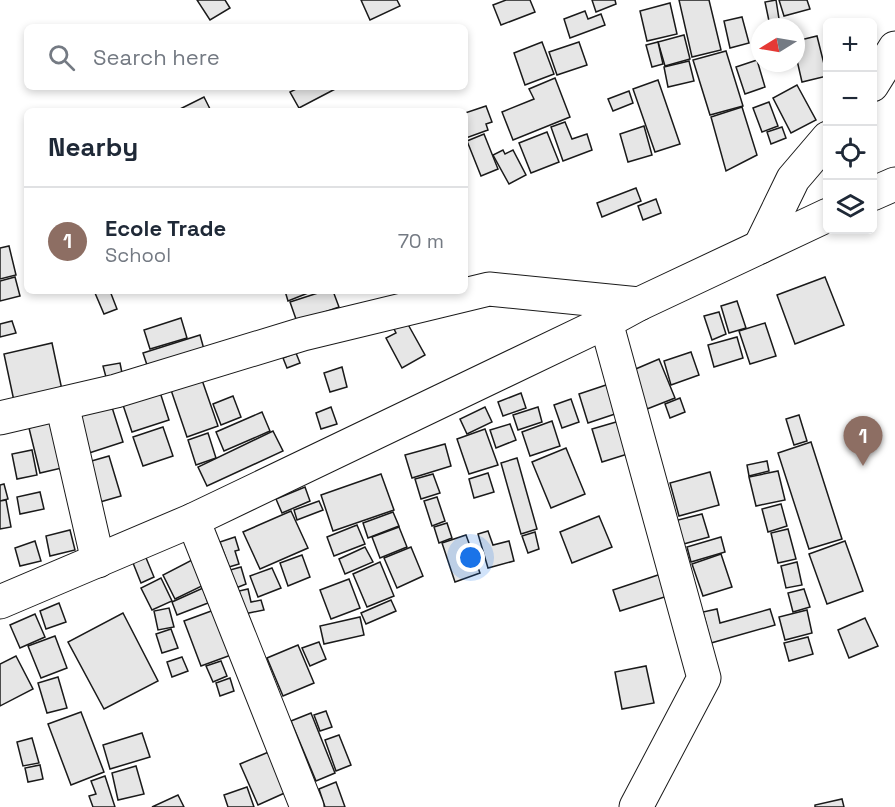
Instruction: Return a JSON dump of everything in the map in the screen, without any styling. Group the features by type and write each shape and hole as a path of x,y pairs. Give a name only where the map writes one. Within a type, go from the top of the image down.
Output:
{"street":[{"path":"877,78 895,48"},
{"path":"760,247 793,178 823,144"},
{"path":"877,192 895,183"},
{"path":"0,602 194,520 823,217"},
{"path":"0,418 116,391 303,334 489,289 639,304"},
{"path":"606,322 704,678 636,807"},
{"path":"62,404 98,561"},
{"path":"194,520 307,807"}],"building":[{"path":"197,0 225,0 230,8 210,20"},
{"path":"361,0 397,0 400,6 370,20"},
{"path":"506,0 530,0 535,12 501,25 493,5"},
{"path":"592,0 615,0 616,4 596,12"},
{"path":"679,0 709,0 721,50 692,57"},
{"path":"776,0 779,18 768,18 765,2"},
{"path":"779,0 807,0 810,9 784,16"},
{"path":"670,3 677,34 647,41 640,11"},
{"path":"585,11 588,19 601,14 605,25 570,38 564,19"},
{"path":"742,17 749,43 730,48 724,21"},
{"path":"684,35 690,59 665,66 658,42"},
{"path":"817,36 823,60 823,77 802,82 800,72 805,72 805,39"},
{"path":"542,42 554,74 525,85 514,53"},
{"path":"579,42 587,65 557,75 549,52"},
{"path":"658,42 663,64 652,67 646,45"},
{"path":"726,51 743,106 710,115 693,60"},
{"path":"689,61 694,81 668,87 664,67"},
{"path":"751,62 751,72 761,72 765,87 745,94 736,67"},
{"path":"555,78 570,117 513,140 502,112 534,99 529,89"},
{"path":"658,80 680,144 655,152 633,89"},
{"path":"797,85 816,120 791,133 773,98"},
{"path":"294,90 333,90 299,108 290,92"},
{"path":"629,91 633,103 613,111 608,99"},
{"path":"204,97 210,108 182,108"},
{"path":"769,102 778,126 762,132 753,108"},
{"path":"486,106 492,122 486,124 488,130 468,137 468,112"},
{"path":"742,107 757,155 726,171 711,117"},
{"path":"565,122 572,139 587,134 592,150 563,161 551,127"},
{"path":"644,126 652,155 628,162 620,134"},
{"path":"782,127 786,138 771,144 767,132"},
{"path":"547,132 559,162 531,173 519,143"},
{"path":"484,134 498,169 481,176 468,141"},
{"path":"503,150 505,154 513,150 526,175 509,184 493,155"},
{"path":"636,188 641,201 602,217 597,203"},
{"path":"656,199 661,213 643,220 638,206"},
{"path":"9,246 16,275 0,279 0,248"},
{"path":"15,277 20,296 0,301 0,281"},
{"path":"825,277 844,325 795,344 777,295"},
{"path":"95,294 111,294 117,309 104,314"},
{"path":"286,294 306,294 288,301"},
{"path":"315,294 334,294 339,307 297,322 290,302"},
{"path":"737,301 746,328 729,333 721,306"},
{"path":"719,312 726,334 712,340 704,316"},
{"path":"181,318 187,338 150,349 144,330"},
{"path":"405,319 425,355 402,368 386,338 396,333 392,325"},
{"path":"12,321 16,333 0,337 0,324"},
{"path":"765,323 776,356 750,364 739,331"},
{"path":"200,335 205,353 149,371 143,353"},
{"path":"737,337 743,358 714,367 708,345"},
{"path":"52,343 62,390 14,401 4,354"},
{"path":"691,352 699,375 671,385 664,361"},
{"path":"296,353 300,363 287,368 283,358"},
{"path":"659,359 675,398 647,409 631,371"},
{"path":"120,363 123,378 107,381 103,366"},
{"path":"342,367 347,387 330,392 324,373"},
{"path":"202,380 218,426 187,437 171,390"},
{"path":"612,383 621,412 588,423 579,394"},
{"path":"158,386 169,420 132,432 121,399"},
{"path":"521,393 526,408 503,416 498,402"},
{"path":"233,396 241,417 221,425 213,404"},
{"path":"680,398 685,412 670,418 665,404"},
{"path":"571,399 579,422 562,428 554,405"},
{"path":"110,401 123,442 86,454 73,412"},
{"path":"331,407 337,424 321,429 316,413"},
{"path":"485,407 492,422 467,434 460,419"},
{"path":"538,407 542,422 518,430 513,415"},
{"path":"262,412 270,431 224,451 216,432"},
{"path":"799,415 807,441 794,445 786,419"},
{"path":"623,420 634,452 602,462 592,429"},
{"path":"55,421 66,467 40,473 29,428"},
{"path":"552,421 560,446 530,456 522,432"},
{"path":"510,424 516,440 496,448 490,430"},
{"path":"163,427 173,456 143,466 133,437"},
{"path":"485,429 498,465 469,474 457,439"},
{"path":"273,431 283,451 207,486 198,467"},
{"path":"208,433 216,458 196,465 188,440"},
{"path":"811,442 842,539 809,549 778,453"},
{"path":"445,444 451,466 412,478 405,455"},
{"path":"566,448 585,494 551,508 532,462"},
{"path":"32,450 37,475 17,479 12,454"},
{"path":"109,456 121,496 100,502 88,462"},
{"path":"517,458 537,529 521,534 501,463"},
{"path":"767,461 769,471 749,476 747,465"},
{"path":"778,471 785,500 756,506 749,477"},
{"path":"710,472 719,505 679,516 670,483"},
{"path":"488,473 494,492 474,498 469,479"},
{"path":"381,474 394,510 333,531 321,495"},
{"path":"433,474 440,493 421,499 415,479"},
{"path":"4,484 8,499 0,501 0,485"},
{"path":"305,487 310,501 282,513 276,499"},
{"path":"40,492 44,509 20,514 17,497"},
{"path":"437,497 445,521 432,526 424,501"},
{"path":"6,500 11,527 0,529 0,501"},
{"path":"319,501 323,510 297,520 294,510"},
{"path":"781,504 787,526 768,532 762,509"},
{"path":"291,511 308,548 260,569 243,532"},
{"path":"393,512 399,526 368,538 363,523"},
{"path":"702,514 709,537 680,545 674,521"},
{"path":"599,516 612,547 572,563 560,532"},
{"path":"447,523 452,538 439,543 434,527"},
{"path":"357,525 365,544 334,556 327,537"},
{"path":"399,527 407,547 380,558 372,537"},
{"path":"788,529 796,559 778,563 771,533"},
{"path":"70,530 75,550 50,556 46,536"},
{"path":"488,531 493,545 509,541 514,561 488,568 478,534"},
{"path":"535,532 539,549 528,553 522,536"},
{"path":"466,535 480,573 455,582 442,543"},
{"path":"235,537 239,550 235,551 239,564 229,567 220,542"},
{"path":"721,537 725,552 691,562 687,547"},
{"path":"35,541 41,561 20,566 15,548"},
{"path":"845,541 863,591 827,604 809,554"},
{"path":"365,547 373,562 345,574 339,559"},
{"path":"411,547 423,576 397,588 384,558"},
{"path":"144,553 154,577 141,583 131,558"},
{"path":"721,554 732,587 703,596 692,564"},
{"path":"302,555 310,577 288,586 280,563"},
{"path":"192,560 204,585 175,599 163,575"},
{"path":"380,562 394,596 367,607 353,574"},
{"path":"797,562 802,585 786,588 781,566"},
{"path":"241,567 246,584 236,588 230,570"},
{"path":"272,568 281,588 258,597 250,576"},
{"path":"667,572 674,594 620,611 613,590"},
{"path":"161,578 172,601 152,610 141,588"},
{"path":"349,579 360,608 331,619 320,590"},
{"path":"203,588 208,603 177,615 172,602"},
{"path":"248,589 251,602 261,600 264,610 244,614 239,591"},
{"path":"804,589 810,607 793,612 788,593"},
{"path":"391,600 396,611 366,624 361,613"},
{"path":"59,603 66,622 46,629 40,611"},
{"path":"169,608 174,627 158,630 154,611"},
{"path":"717,609 720,623 770,609 775,625 711,643 703,612"},
{"path":"214,610 231,655 201,666 184,621"},
{"path":"807,610 812,633 785,640 779,617"},
{"path":"123,613 158,681 104,709 68,642"},
{"path":"35,614 45,637 20,648 10,625"},
{"path":"360,617 364,635 324,644 320,626"},
{"path":"865,618 878,646 849,658 838,630"},
{"path":"171,629 178,648 162,653 156,634"},
{"path":"55,636 67,668 41,678 28,646"},
{"path":"808,637 813,654 789,661 784,643"},
{"path":"319,642 326,659 310,666 302,648"},
{"path":"298,645 314,683 283,696 267,658"},
{"path":"16,656 33,689 0,706 0,664"},
{"path":"182,657 188,671 172,677 167,662"},
{"path":"221,661 227,676 213,682 206,666"},
{"path":"646,666 654,703 622,709 615,672"},
{"path":"58,677 67,708 47,713 38,683"},
{"path":"230,678 234,691 220,696 216,683"},
{"path":"326,711 332,727 320,731 314,715"},
{"path":"81,712 104,772 71,785 48,724"},
{"path":"311,713 335,773 316,781 291,721"},
{"path":"142,733 150,757 110,769 103,745"},
{"path":"339,735 351,765 336,771 325,740"},
{"path":"32,738 39,763 23,766 17,742"},
{"path":"271,751 289,791 258,805 240,764"},
{"path":"40,765 43,779 28,782 25,768"},
{"path":"136,766 144,794 118,800 112,773"},
{"path":"105,776 115,807 93,807 89,796 96,794 91,781"},
{"path":"336,782 345,807 325,807 319,789"},
{"path":"247,787 254,807 228,807 224,795"},
{"path":"178,795 184,807 152,807"},
{"path":"842,799 844,807 815,807 815,805"}],"place":[{"name":"Ecole Trade","path":"863,466"}]}
